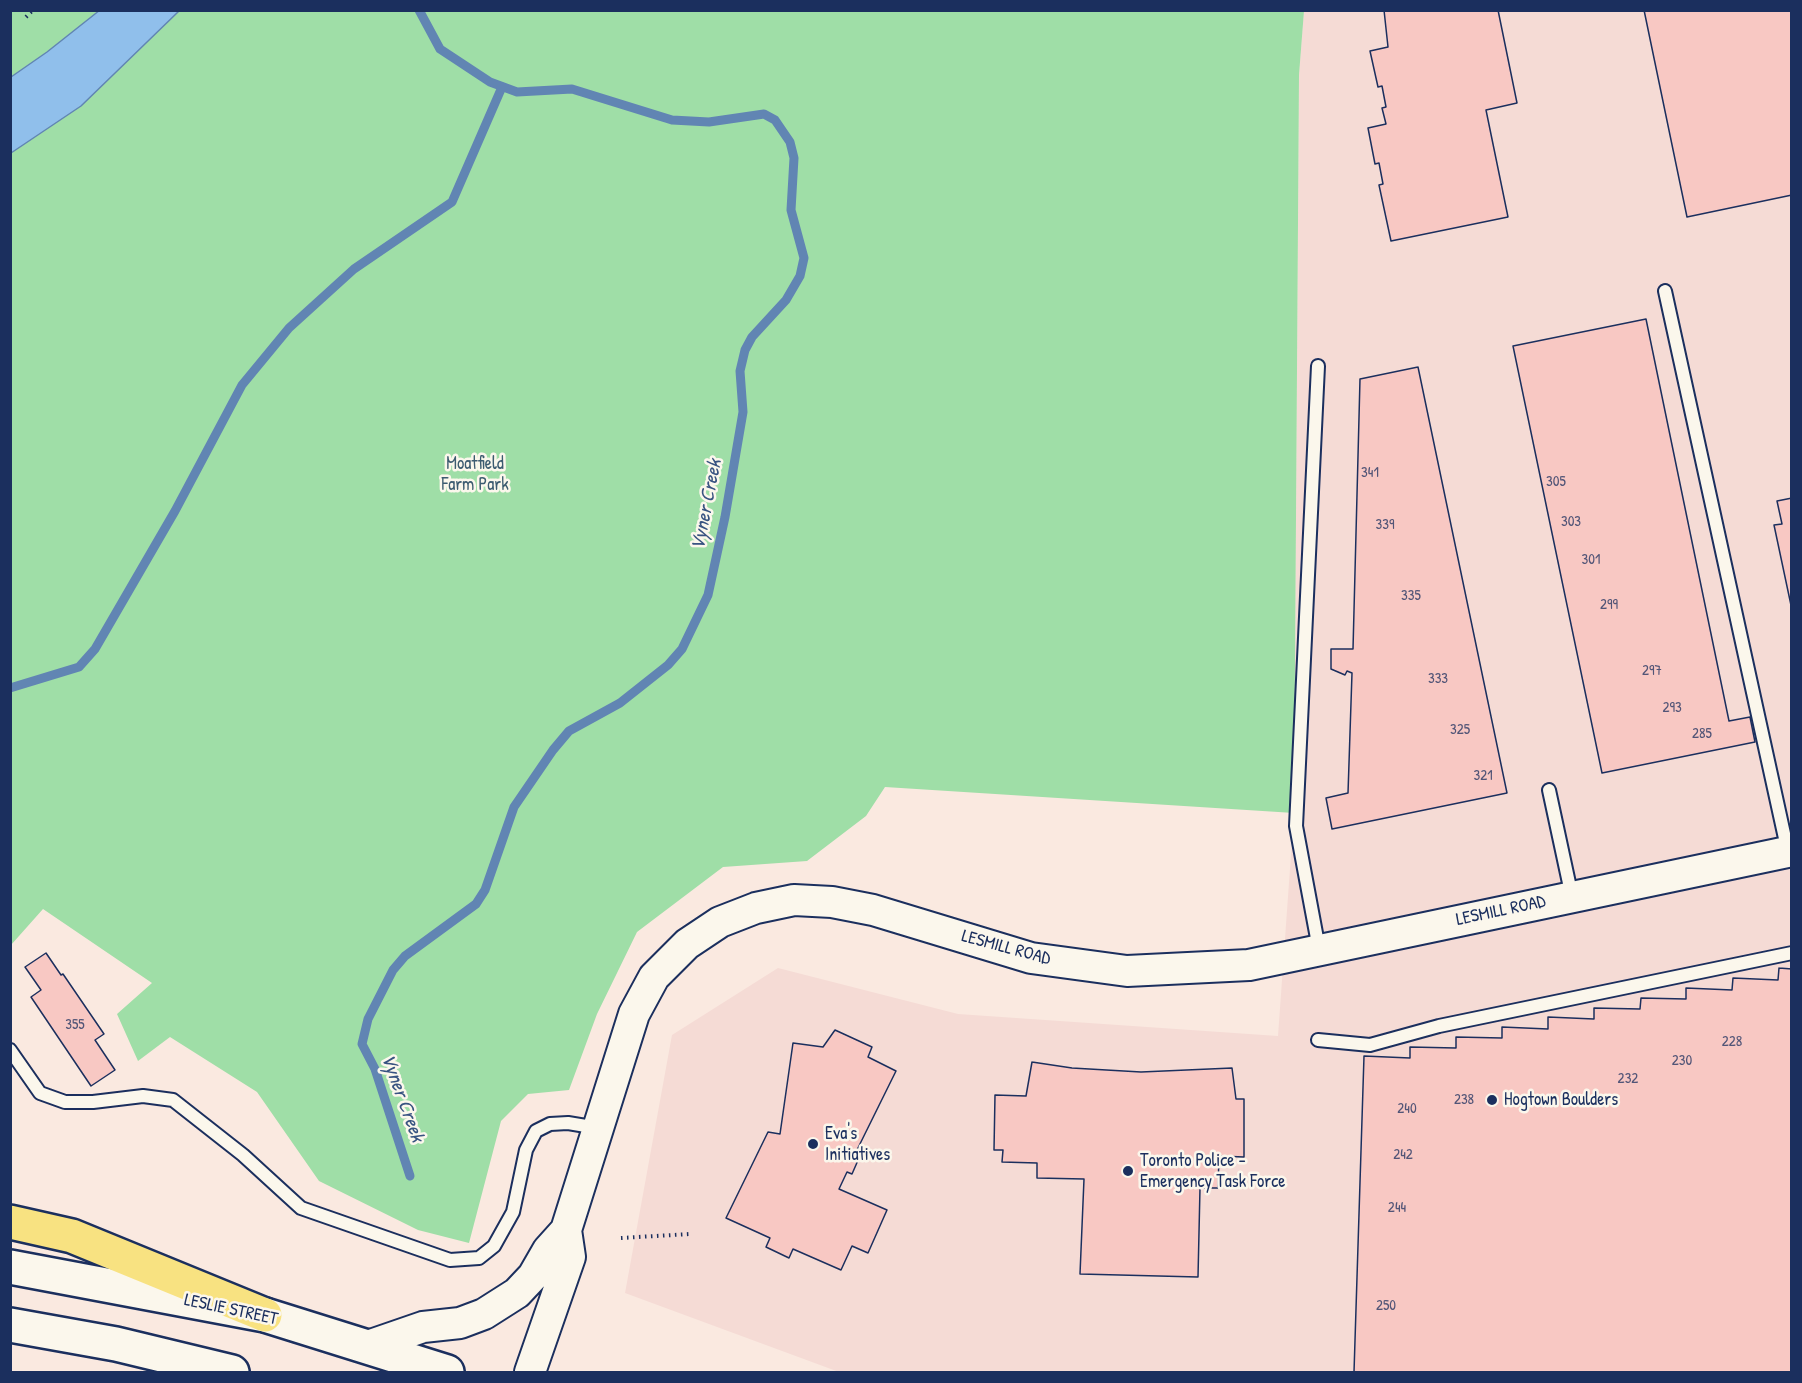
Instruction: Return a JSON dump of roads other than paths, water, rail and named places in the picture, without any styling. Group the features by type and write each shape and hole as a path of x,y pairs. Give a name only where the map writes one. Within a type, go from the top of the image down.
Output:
{"highway":[{"path":"10,1222 72,1236 265,1315"}],"main road":[{"name":"LESLIE STREET","path":"10,1267 265,1315 447,1372"},
{"path":"10,1325 116,1344 232,1372"}],"street":[{"name":"LESMILL ROAD","path":"530,1372 570,1257 566,1230 634,1014 654,977 687,944 720,922 756,908 794,900 832,902 873,910 1031,958 1127,971 1249,965 1790,851"},
{"path":"365,1347 423,1327 460,1323 484,1314 517,1293 533,1276 548,1250 566,1230"}],"lane":[{"path":"1665,291 1790,851"},
{"path":"1318,366 1296,826 1319,949"},
{"path":"1549,790 1572,897"},
{"path":"1318,1040 1370,1045 1439,1026 1791,953"},
{"path":"10,1050 40,1093 65,1102 93,1102 143,1096 173,1100 243,1155 302,1208 450,1260 478,1258 494,1246 513,1212 525,1150 536,1131 550,1124 568,1123 599,1129"}],"water":[{"path":"100,10 179,11 81,106 11,153 11,77"}],"waterway":[{"name":"Vyner Creek","path":"410,1176 375,1069 362,1044 368,1019 393,970 405,956 476,904 485,890 514,807 553,750 569,731 620,703 668,665 682,649 708,595 725,517 743,412 740,371 745,350 752,337 786,300 800,276 804,258 791,210 794,158 790,142 775,120 764,114 709,122 672,120 572,89 517,92 490,82 440,49 419,10"},
{"path":"10,688 79,667 95,649 175,511 242,385 289,328 354,269 452,202 502,87"}],"place":[{"name":"Hogtown Boulders","path":"1492,1100"},
{"name":"Eva's Initiatives","path":"813,1144"},
{"name":"Toronto Police - Emergency Task Force","path":"1128,1171"}],"park label":[{"name":"Moatfield Farm Park","path":"475,474"}]}
